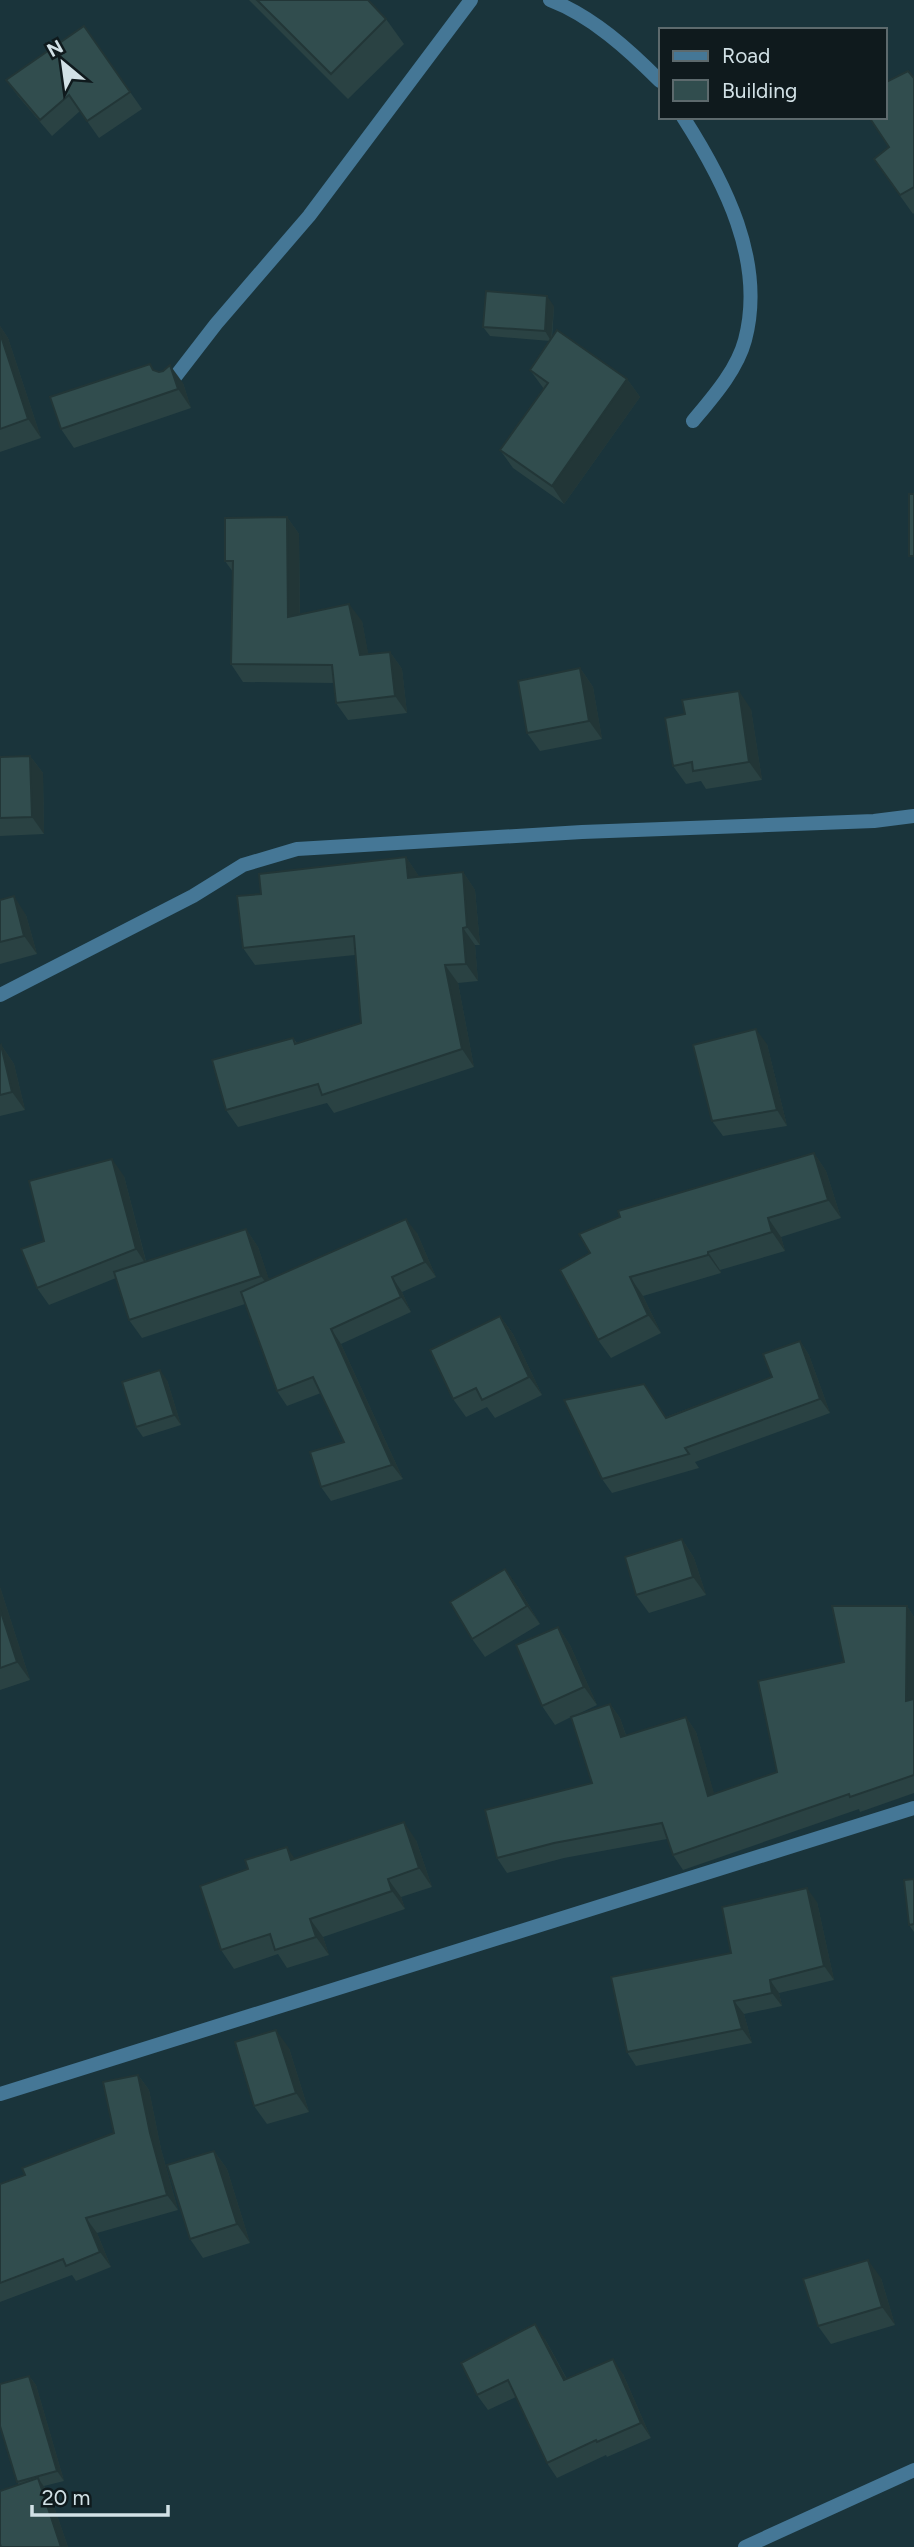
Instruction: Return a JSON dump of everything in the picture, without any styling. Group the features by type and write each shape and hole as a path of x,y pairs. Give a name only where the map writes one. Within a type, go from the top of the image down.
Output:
{"street":[{"path":"172,381 216,324 309,216 471,0"},
{"path":"550,0 612,37 659,80"},
{"path":"684,119 712,162 736,212 748,267 750,308 745,341 721,387 693,421"},
{"path":"0,995 193,896 243,865 297,849 582,832 874,821 914,816"},
{"path":"0,2094 914,1808"},
{"path":"745,2547 914,2470"}],"building":[{"path":"257,0 368,0 386,19 331,74"},
{"path":"84,26 130,92 87,121 69,95 40,120 6,80"},
{"path":"908,71 914,78 914,187 900,195 874,159 889,147 870,119 886,119 886,82"},
{"path":"486,291 547,296 545,331 483,327"},
{"path":"557,330 627,379 552,486 500,450 548,383 530,370"},
{"path":"0,333 28,419 0,429"},
{"path":"150,364 153,370 159,372 170,365 178,389 61,429 50,397"},
{"path":"909,494 914,494 914,556 909,556"},
{"path":"287,517 288,617 349,604 360,655 390,652 395,696 336,703 332,665 231,664 233,561 225,561 225,518"},
{"path":"580,668 589,721 527,733 518,681"},
{"path":"739,691 749,762 693,771 692,762 673,766 665,718 685,714 682,700"},
{"path":"30,756 32,817 0,818 0,757"},
{"path":"406,857 408,878 463,872 467,927 463,928 466,964 445,965 462,1049 322,1095 318,1084 226,1110 212,1060 293,1038 295,1044 361,1023 354,936 243,948 237,896 261,894 259,874"},
{"path":"14,896 24,936 0,942 0,900"},
{"path":"756,1029 777,1110 712,1121 693,1045"},
{"path":"0,1046 12,1092 0,1095"},
{"path":"814,1153 828,1200 768,1218 772,1232 708,1252 708,1255 630,1277 648,1315 598,1340 560,1270 590,1253 579,1234 620,1217 618,1211"},
{"path":"112,1159 136,1249 37,1288 21,1249 44,1241 29,1181"},
{"path":"406,1219 425,1262 392,1277 401,1297 331,1329 392,1465 321,1487 310,1452 344,1442 313,1377 277,1391 241,1292"},
{"path":"246,1229 261,1276 129,1320 114,1272"},
{"path":"500,1316 529,1377 482,1400 476,1388 453,1399 430,1350"},
{"path":"800,1341 820,1399 685,1448 689,1454 602,1479 564,1400 644,1384 666,1418 772,1377 763,1354"},
{"path":"160,1370 174,1415 136,1427 122,1382"},
{"path":"682,1539 693,1577 636,1595 625,1557"},
{"path":"505,1569 527,1606 472,1639 450,1602"},
{"path":"832,1606 907,1606 906,1701 914,1699 914,1775 850,1797 849,1794 673,1855 662,1823 554,1843 497,1858 485,1810 592,1783 571,1717 610,1704 621,1737 686,1717 708,1796 777,1772 758,1681 844,1662"},
{"path":"0,1609 17,1662 0,1668"},
{"path":"558,1627 584,1687 542,1706 516,1645"},
{"path":"404,1822 419,1868 388,1879 392,1891 310,1919 316,1937 275,1950 270,1934 221,1950 200,1886 248,1869 245,1860 287,1847 291,1860"},
{"path":"914,1879 914,1924 909,1925 904,1880"},
{"path":"807,1888 824,1966 770,1980 772,1993 734,2001 742,2029 627,2052 611,1977 731,1953 722,1907"},
{"path":"276,2030 296,2093 254,2106 235,2042"},
{"path":"138,2075 167,2195 86,2218 100,2252 66,2266 63,2259 0,2283 0,2184 25,2175 22,2168 114,2133 103,2082"},
{"path":"214,2151 237,2224 190,2239 167,2165"},
{"path":"868,2260 882,2307 818,2326 803,2279"},
{"path":"535,2324 564,2380 613,2359 641,2423 547,2463 508,2380 477,2395 461,2363"},
{"path":"29,2376 57,2471 17,2482 0,2426 0,2384"},
{"path":"38,2478 61,2547 1,2547 0,2491"}]}
